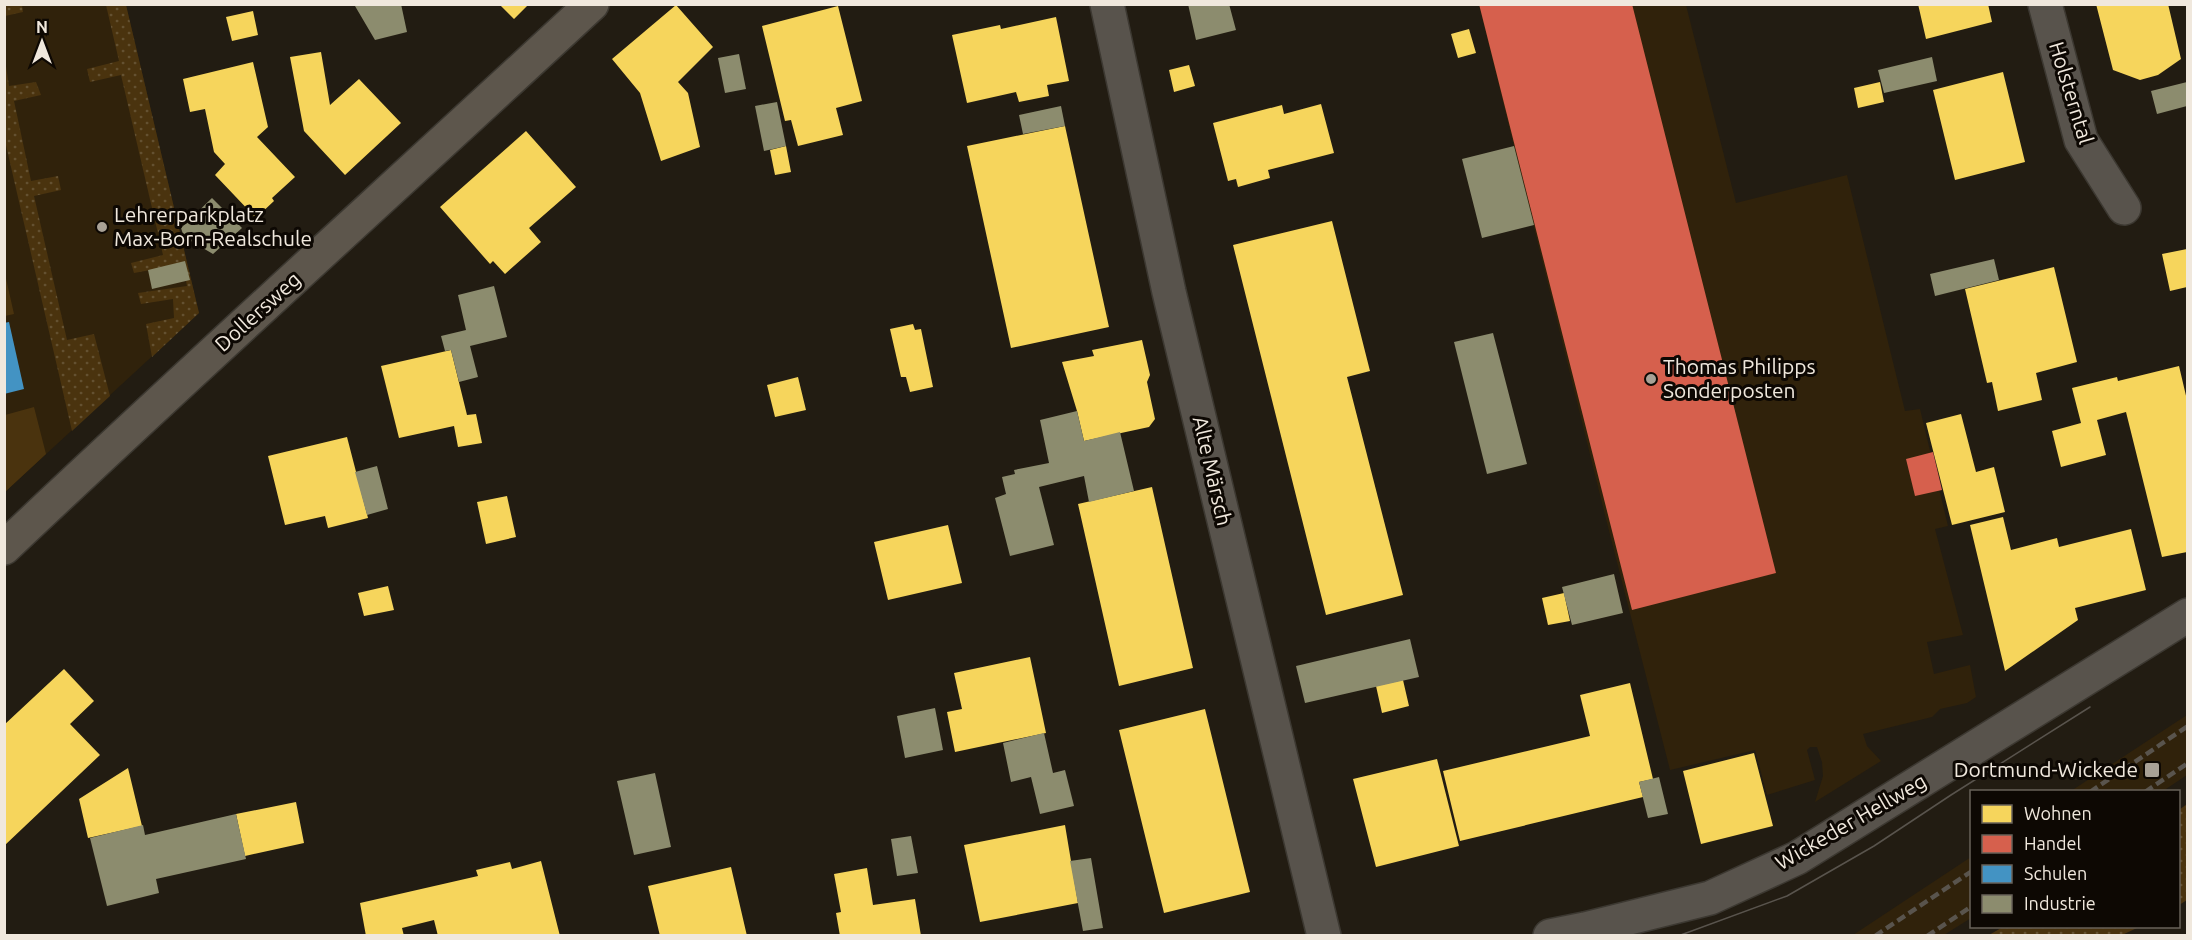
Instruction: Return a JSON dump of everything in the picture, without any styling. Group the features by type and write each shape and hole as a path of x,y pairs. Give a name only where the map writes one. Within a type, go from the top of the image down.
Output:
{"main road":[{"name":"Dollersweg","path":"4,548 142,417 592,4"}],"street":[{"name":"Alte Märsch","path":"1107,4 1169,292 1324,936"},
{"name":"Holsterntal","path":"2045,4 2081,140 2124,208"},
{"name":"Wickeder Hellweg","path":"1550,936 1710,898 1797,858 2187,615"}],"shaded area":[{"name":"Lehrerparkplatz Max-Born-Realschule","path":"5,5 126,5 199,313 5,492"},
{"path":"5,5 22,5 23,12 5,16"},
{"path":"106,5 126,5 199,313 152,357 146,324 174,318 173,299 141,304 138,293 187,286 183,264 134,273 131,263 163,255 121,75 90,82 87,69 119,61"},
{"path":"1479,5 1686,5 1736,203 1847,175 1905,411 1920,409 1948,526 1935,529 1963,635 1927,642 1934,674 1970,665 1976,697 1967,703 1940,709 1932,717 1863,734 1867,746 1881,761 1815,802 1823,776 1822,762 1817,747 1810,747 1807,750 1815,780 1767,795 1755,750 1670,770"},
{"path":"5,60 9,86 36,82 41,95 14,101 31,181 58,176 61,190 34,196 67,340 94,334 110,396 72,431 5,141"},
{"path":"5,274 14,314 4,316"},
{"path":"34,407 46,454 5,492 5,415"},
{"path":"2187,715 2187,775 2164,790 2073,790"},
{"path":"2187,804 2187,900 2180,904 2180,809"},
{"path":"1970,858 1970,919 1944,935 1853,935"},
{"path":"2001,928 2137,928 2122,935 1989,935"}],"building: Wohnen":[{"path":"499,4 529,4 514,19"},
{"path":"1918,4 1988,4 1992,22 1926,39"},
{"path":"2096,4 2168,4 2181,59 2158,75 2140,80 2113,70"},
{"path":"676,5 713,47 678,82 688,93 700,147 661,161 640,93 612,59"},
{"path":"838,6 862,101 836,108 843,135 798,146 791,120 785,121 762,26"},
{"path":"253,11 258,35 232,41 226,17"},
{"path":"1056,17 1069,81 1047,85 1049,96 1019,102 1016,92 967,103 952,35 1000,25 1001,29"},
{"path":"1469,29 1476,53 1458,58 1451,34"},
{"path":"321,52 330,105 359,79 401,123 345,175 304,131 290,57"},
{"path":"253,62 268,127 257,137 295,177 272,198 274,201 258,216 257,213 254,216 215,175 225,164 214,152 205,109 190,112 183,79"},
{"path":"1189,65 1195,86 1174,92 1169,70"},
{"path":"2003,72 2025,162 1955,180 1933,90"},
{"path":"1880,82 1884,102 1858,108 1854,88"},
{"path":"1321,104 1334,153 1268,170 1270,178 1238,187 1236,179 1228,181 1213,123 1282,105 1284,114"},
{"path":"1065,126 1109,327 1011,348 967,146"},
{"path":"526,131 576,187 529,228 541,242 505,274 493,261 490,264 440,207"},
{"path":"786,146 791,172 775,175 770,150"},
{"path":"1332,221 1370,371 1347,377 1403,595 1326,615 1233,245"},
{"path":"2187,249 2187,287 2170,291 2162,254"},
{"path":"2054,267 2077,362 2036,373 2042,400 1998,411 1992,382 1987,383 1965,289"},
{"path":"913,324 915,330 921,329 933,387 910,392 906,377 901,377 890,329"},
{"path":"1142,340 1150,375 1147,382 1155,419 1149,427 1084,441 1062,362 1094,356 1092,350"},
{"path":"451,350 467,415 476,414 482,443 458,447 454,426 399,438 381,366"},
{"path":"2179,366 2187,400 2187,552 2162,557 2126,412 2097,420 2106,455 2061,467 2052,431 2081,423 2072,388 2117,377 2118,381"},
{"path":"798,377 806,410 775,417 767,385"},
{"path":"1961,414 1976,472 1994,467 2005,512 1952,525 1926,423"},
{"path":"347,437 368,518 328,528 325,516 285,525 268,456"},
{"path":"1152,487 1193,668 1119,686 1078,504"},
{"path":"507,496 516,537 486,544 477,502"},
{"path":"2003,517 2011,550 2057,538 2059,547 2131,529 2146,590 2075,608 2078,620 2005,671 1970,525"},
{"path":"948,525 962,583 888,600 874,542"},
{"path":"388,586 394,610 364,616 358,593"},
{"path":"1564,593 1570,621 1548,625 1542,598"},
{"path":"1030,657 1046,733 955,752 947,712 962,709 954,673"},
{"path":"64,669 94,701 70,724 100,755 4,846 4,725"},
{"path":"1403,680 1409,706 1382,713 1376,686"},
{"path":"1630,683 1653,779 1639,782 1643,797 1460,841 1443,771 1590,736 1580,695"},
{"path":"1205,709 1250,892 1164,913 1119,730"},
{"path":"1754,753 1773,826 1701,844 1683,771"},
{"path":"1437,759 1459,846 1376,867 1353,779"},
{"path":"128,768 142,826 88,838 79,799"},
{"path":"296,802 304,843 245,856 236,814"},
{"path":"1065,825 1078,903 980,922 964,845"},
{"path":"541,861 560,936 438,936 434,920 402,928 404,936 366,936 360,903 478,876 476,870 510,862 512,869"},
{"path":"731,867 747,936 660,936 648,886"},
{"path":"867,868 873,905 915,899 921,936 840,936 836,913 841,912 834,874"}],"building: Handel":[{"name":"Thomas Philipps Sonderposten","path":"1479,4 1632,4 1776,573 1632,610"},
{"path":"1933,452 1942,490 1915,496 1906,459"}],"building: Schulen":[{"path":"9,322 24,389 4,394 4,323"}],"building: Industrie":[{"path":"401,4 407,32 375,40 355,6"},
{"path":"1188,4 1229,4 1236,30 1196,40"},
{"path":"739,54 746,89 725,93 718,58"},
{"path":"1932,57 1937,81 1884,93 1878,70"},
{"path":"2187,82 2187,106 2157,114 2151,91"},
{"path":"777,102 786,146 764,151 755,106"},
{"path":"1061,106 1065,126 1023,134 1019,115"},
{"path":"1514,146 1534,225 1482,238 1462,159"},
{"path":"212,198 242,228 213,254 184,237 181,228"},
{"path":"1994,259 1999,280 1935,296 1930,274"},
{"path":"185,261 190,280 152,289 148,270"},
{"path":"494,286 507,337 470,346 478,377 459,382 451,350 445,351 441,336 466,330 458,295"},
{"path":"1493,333 1527,464 1487,474 1454,342"},
{"path":"1077,411 1084,441 1120,432 1134,491 1089,502 1084,476 1039,487 1054,545 1010,556 995,498 1006,494 1002,477 1015,474 1014,470 1049,463 1040,420"},
{"path":"377,466 388,509 367,515 355,472"},
{"path":"1614,574 1623,613 1572,625 1562,587"},
{"path":"1410,639 1419,677 1305,703 1296,666"},
{"path":"935,708 943,750 905,758 897,716"},
{"path":"1044,733 1053,773 1065,770 1074,806 1040,814 1031,777 1011,782 1003,743"},
{"path":"655,773 671,847 634,855 617,781"},
{"path":"1659,777 1668,814 1648,818 1639,782"},
{"path":"236,814 246,859 156,879 159,893 107,906 90,838 143,825 145,835"},
{"path":"911,836 918,873 897,876 891,839"},
{"path":"1091,858 1103,928 1083,931 1070,861"}],"tram line":[{"path":"1678,936 1787,896 1874,846 2090,707"}],"railway":[{"path":"2093,790 2188,726"},
{"path":"2148,790 2188,763"},
{"path":"1875,936 1970,872"},
{"path":"1927,936 1970,907"}],"place":[{"name":"Lehrerparkplatz Max-Born-Realschule","path":"102,227"},
{"name":"Thomas Philipps Sonderposten","path":"1651,379"},
{"name":"Dortmund-Wickede","path":"2152,770"}]}
